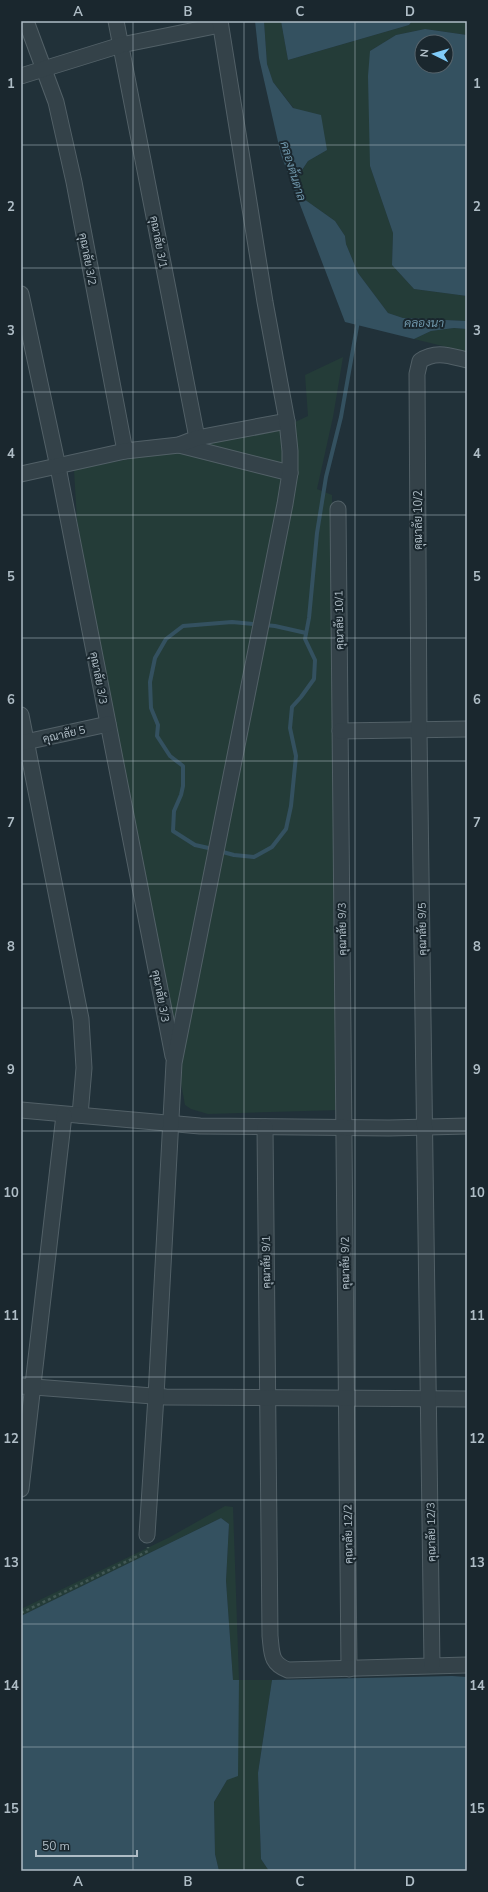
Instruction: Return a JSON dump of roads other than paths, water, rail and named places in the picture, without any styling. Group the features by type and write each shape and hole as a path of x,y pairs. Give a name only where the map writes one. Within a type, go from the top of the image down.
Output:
{"street":[{"name":"คุณาลัย 3/2","path":"26,21 56,102 74,182 125,451"},
{"name":"คุณาลัย 3/1","path":"116,21 197,438"},
{"path":"21,76 121,45 220,23 263,294 287,421 290,473 284,512 174,1063 147,1535"},
{"name":"คุณาลัย 3/3","path":"21,294 58,467 174,1063"},
{"name":"คุณาลัย 10/2","path":"419,730 417,374 420,361 434,354 441,354 467,360"},
{"path":"21,474 125,451 179,445 197,438 287,421"},
{"path":"179,445 290,473"},
{"name":"คุณาลัย 10/1","path":"338,509 340,731"},
{"path":"21,715 24,743 82,1019 84,1068 80,1115"},
{"name":"คุณาลัย 5","path":"24,743 108,724"},
{"path":"340,731 467,729"},
{"name":"คุณาลัย 9/5","path":"419,730 429,1399"},
{"name":"คุณาลัย 9/3","path":"340,731 344,1127"},
{"path":"21,1110 200,1126 467,1126"},
{"path":"21,1489 27,1387 64,1114"},
{"name":"คุณาลัย 9/1","path":"265,1127 270,1636 273,1659 279,1666 288,1670 349,1669"},
{"name":"คุณาลัย 9/2","path":"344,1127 346,1399"},
{"path":"27,1387 156,1396 467,1399"},
{"name":"คุณาลัย 12/2","path":"346,1399 349,1669"},
{"name":"คุณาลัย 12/3","path":"429,1399 432,1665"},
{"path":"349,1669 467,1665"}],"water":[{"path":"255,21 264,21 267,64 273,82 293,108 321,115 327,150 308,161 298,176 304,199 335,221 345,236 346,244 358,273 388,313 403,318 467,321 467,329 454,328 431,331 414,339 345,322 281,155 259,58"},
{"path":"281,21 412,21 409,25 288,60"},
{"path":"425,29 467,35 467,296 414,289 392,265 393,233 370,166 368,76 370,51 396,35"},
{"path":"221,1518 229,1524 226,1581 233,1680 239,1680 238,1776 227,1780 214,1802 215,1854 219,1871 21,1871 21,1616"},
{"path":"452,1676 467,1677 467,1871 269,1871 261,1859 258,1773 272,1680"}],"waterway":[{"path":"219,851 234,855 254,857 272,847 286,829 291,806 296,756 290,728 292,707 314,679 315,660 305,639 309,618 317,533 326,477 341,417 358,321"},
{"path":"213,849 195,845 173,831 174,811 183,786 183,766 170,756 157,736 158,725 151,708 150,682 155,658 166,639 183,626 232,622 275,626 306,633"}],"water label":[{"name":"คลองต้นตาล","path":"293,171"},
{"name":"คลองนา","path":"424,323"}]}
